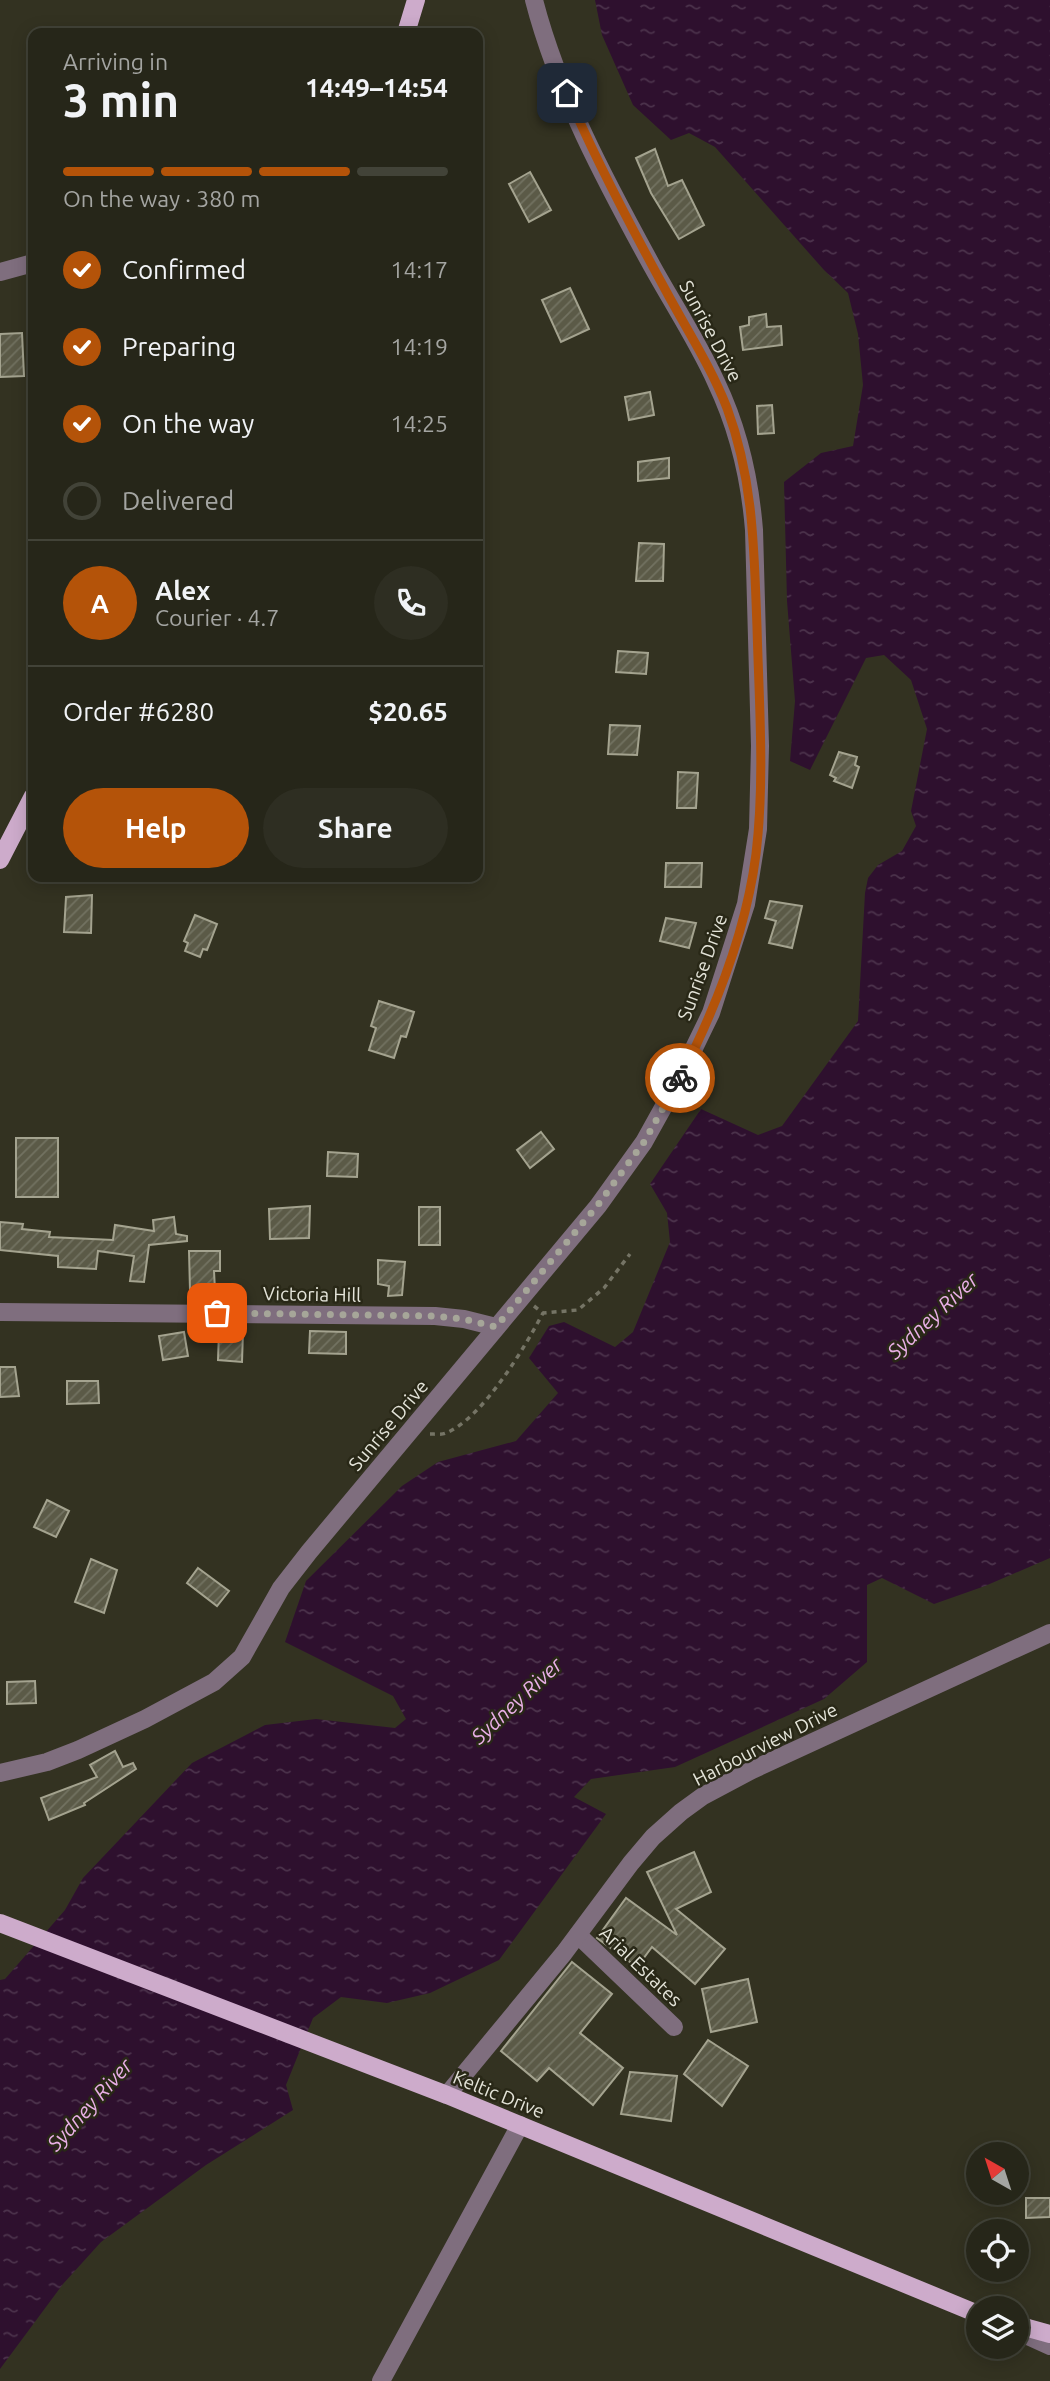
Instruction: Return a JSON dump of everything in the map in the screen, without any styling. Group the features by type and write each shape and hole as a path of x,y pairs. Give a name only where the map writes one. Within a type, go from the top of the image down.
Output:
{"main road":[{"path":"408,28 416,0"},
{"path":"0,860 28,806"},
{"name":"Keltic Drive","path":"3,1924 447,2095 966,2309"},
{"path":"1029,2328 1050,2334"}],"street":[{"name":"Sunrise Drive","path":"0,1773 47,1762 78,1750 169,1707 214,1682 231,1669 247,1650 281,1588 597,1206 636,1152 689,1060 717,999 747,904 759,811 754,530 749,485 738,442 717,382 642,247 580,123 546,46 534,0"},
{"path":"0,272 28,264"},
{"name":"Victoria Hill","path":"0,1312 435,1316 464,1319 496,1327"},
{"name":"Harbourview Drive","path":"447,2095 578,1935 653,1837 704,1796 776,1759 1050,1633"},
{"name":"Arial Estates","path":"578,1935 674,2027"},
{"path":"381,2381 520,2125"},
{"path":"1029,2336 1050,2346"}],"path":[{"path":"408,1434 445,1434 471,1418 509,1370 543,1313 578,1310 604,1288 630,1254"}],"water":[{"name":"Sydney River","path":"595,0 1050,0 1050,1558 934,1604 882,1578 867,1585 867,1662 824,1699 675,1767 591,1779 574,1797 606,1814 499,1960 430,1993 387,2003 341,1997 313,2018 286,2085 293,2110 206,2165 101,2242 63,2284 0,2369 0,1980 5,1979 65,1910 83,1878 192,1763 265,1725 316,1719 395,1728 406,1719 393,1696 285,1642 306,1581 402,1486 438,1462 516,1441 558,1393 529,1358 549,1326 564,1322 615,1347 633,1332 670,1242 667,1213 650,1184 701,1109 758,1135 782,1126 858,1021 868,878 878,865 902,851 916,826 911,811 927,729 911,680 884,655 866,658 810,770 790,761 795,701 787,601 784,482 821,453 853,446 863,385 858,334 848,293 824,270 715,147 689,133 671,140 633,105 602,35"}],"building":[{"path":"655,149 668,186 682,180 704,225 679,239 651,193 636,158"},
{"path":"530,172 551,210 529,222 509,184"},
{"path":"570,288 589,329 561,342 542,300"},
{"path":"766,314 767,327 781,326 782,345 743,350 740,327 749,325 749,317"},
{"path":"22,333 24,376 0,377 0,334"},
{"path":"650,392 654,415 629,420 625,397"},
{"path":"772,405 774,433 758,434 757,406"},
{"path":"669,458 669,478 638,481 638,462"},
{"path":"639,543 664,544 663,581 636,581"},
{"path":"618,651 648,653 646,674 616,672"},
{"path":"610,725 640,726 637,755 608,754"},
{"path":"839,752 857,757 855,765 859,767 852,788 834,781 836,778 830,775"},
{"path":"678,772 698,773 696,808 677,808"},
{"path":"666,863 702,863 701,887 665,887"},
{"path":"92,895 91,933 64,932 66,897"},
{"path":"770,901 802,906 792,948 769,943 776,921 765,918"},
{"path":"195,915 217,924 207,950 203,949 200,957 185,951 188,943 184,941"},
{"path":"666,918 696,923 689,948 660,941"},
{"path":"379,1001 414,1012 406,1037 401,1036 394,1058 369,1050 376,1028 371,1026"},
{"path":"541,1132 554,1149 530,1168 517,1150"},
{"path":"16,1138 58,1138 58,1197 16,1197"},
{"path":"328,1152 358,1154 357,1177 327,1176"},
{"path":"310,1206 309,1238 270,1239 269,1209"},
{"path":"419,1207 440,1207 440,1245 419,1245"},
{"path":"174,1217 176,1234 187,1236 187,1241 149,1245 144,1282 130,1281 134,1256 98,1251 96,1269 58,1267 58,1256 0,1250 0,1222 23,1224 22,1229 50,1232 49,1237 113,1240 115,1225 154,1231 153,1220"},
{"path":"189,1251 220,1251 220,1271 214,1271 215,1290 190,1290"},
{"path":"378,1260 405,1262 402,1295 388,1296 389,1286 378,1284"},
{"path":"219,1331 243,1332 242,1362 218,1360"},
{"path":"310,1331 346,1332 346,1354 309,1353"},
{"path":"184,1332 188,1356 163,1360 159,1336"},
{"path":"0,1367 15,1367 19,1396 0,1397"},
{"path":"67,1381 98,1381 99,1403 67,1404"},
{"path":"47,1500 69,1511 56,1537 34,1527"},
{"path":"91,1559 117,1570 104,1613 75,1602"},
{"path":"198,1568 229,1591 217,1606 187,1583"},
{"path":"35,1681 36,1703 7,1704 7,1682"},
{"path":"115,1751 123,1767 133,1763 136,1769 84,1803 85,1805 49,1820 41,1798 97,1777 90,1765"},
{"path":"694,1852 711,1892 676,1909 725,1949 695,1984 652,1947 637,1967 597,1938 626,1898 677,1935 647,1872"},
{"path":"572,1962 612,1994 580,2033 623,2068 593,2105 549,2068 537,2081 501,2051"},
{"path":"748,1979 757,2022 711,2032 702,1989"},
{"path":"708,2040 748,2066 722,2106 684,2074"},
{"path":"630,2072 677,2076 671,2121 621,2114"},
{"path":"1029,2198 1050,2198 1050,2217 1026,2218"}],"way so far":[{"path":"217,1313 435,1316 464,1319 496,1327 597,1206 644,1142 680,1078"}],"route":[{"path":"567,93 642,247 717,382 738,442 752,506 760,746 755,855 747,904 722,985 680,1078"}]}
